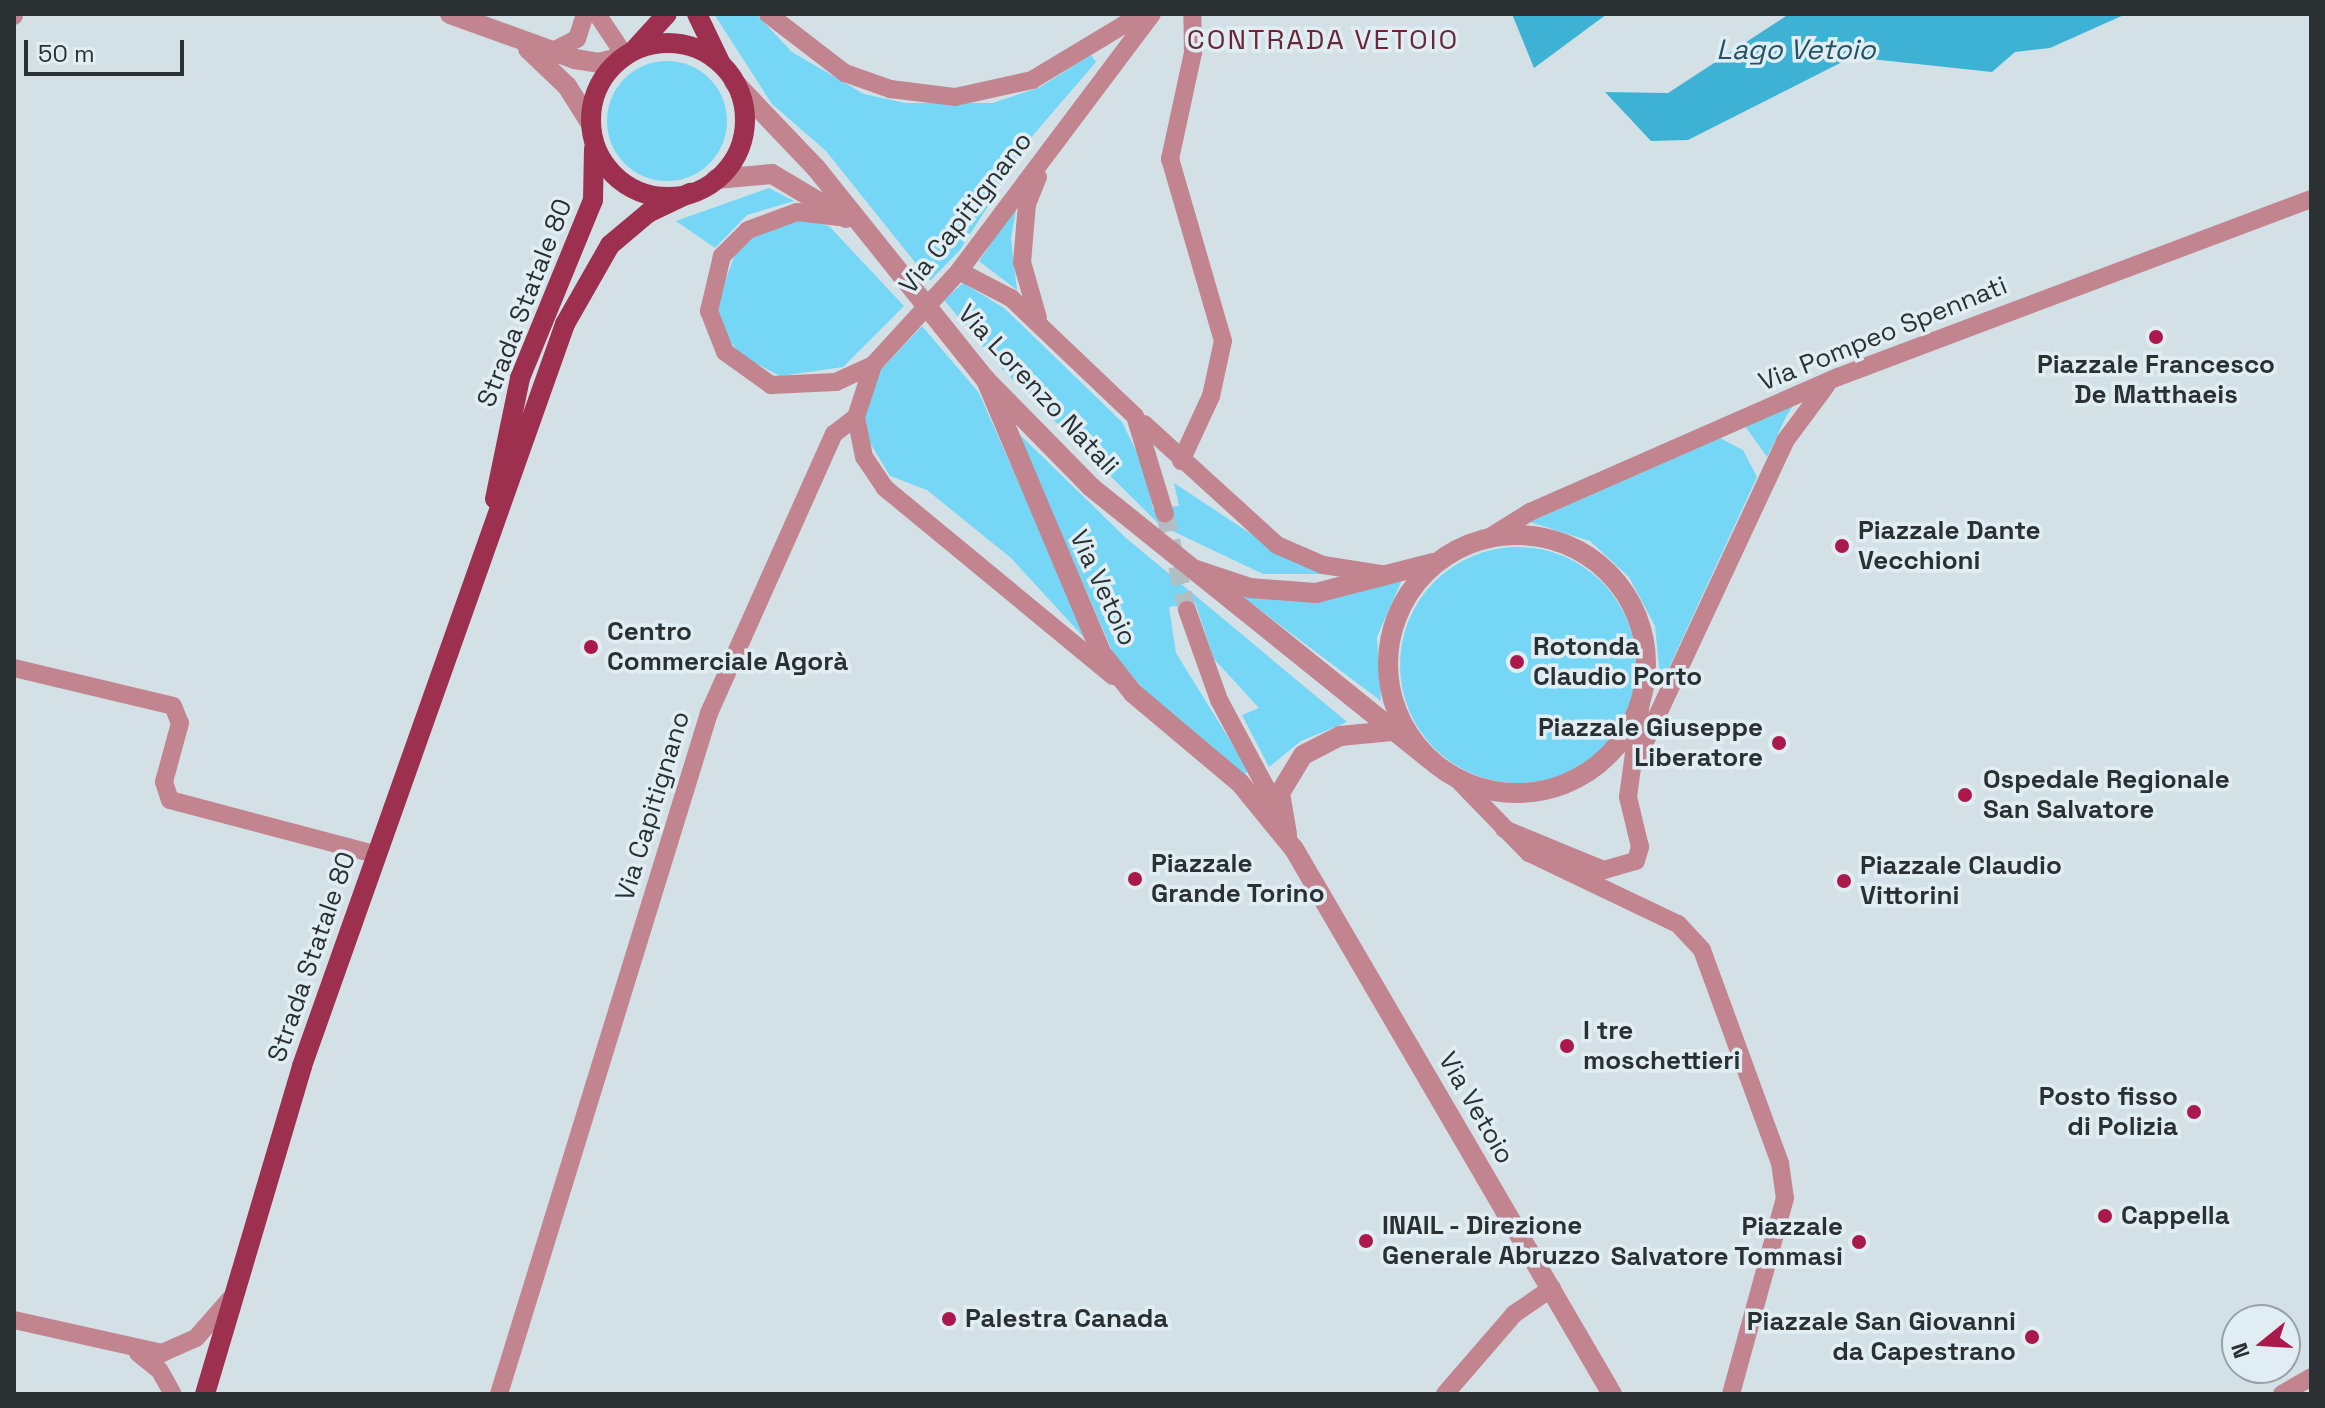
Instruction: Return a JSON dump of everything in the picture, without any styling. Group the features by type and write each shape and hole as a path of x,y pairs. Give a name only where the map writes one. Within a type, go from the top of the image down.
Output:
{"main road":[{"path":"667,14 600,83 591,126 603,161 624,183 655,195 690,193 716,179 742,136 734,82 722,65 697,14"},
{"path":"625,56 673,43 722,65"},
{"name":"Strada Statale 80","path":"485,542 520,378 593,200 591,126"},
{"name":"Strada Statale 80","path":"205,1394 231,1297 375,854 485,542 588,273 637,221 690,193"}],"street":[{"path":"450,14 522,44 551,52 599,63 625,56 597,14"},
{"path":"551,52 577,39 585,14"},
{"path":"768,14 845,73 933,97 1032,80 1142,14"},
{"name":"Via Capitignano","path":"499,1394 709,713 834,434 856,417 873,365 959,271 1152,14"},
{"path":"1181,461 1211,396 1223,341 1170,159 1193,53 1192,14"},
{"path":"522,44 559,76 591,126"},
{"path":"1088,49 1111,49 1113,66"},
{"name":"Via Lorenzo Natali","path":"734,82 986,380 1091,487 1185,566 1429,759"},
{"path":"1041,324 1028,293 1022,233 1048,151"},
{"name":"Via Lorenzo Natali","path":"716,179 784,177 860,229"},
{"name":"Via Pompeo Spennati","path":"1490,537 1530,512 1838,377 2309,200"},
{"path":"860,229 797,212 748,230 722,256 709,311 725,352 771,385 836,382 873,365"},
{"path":"959,271 973,272 1041,324 1229,509 1300,557 1401,575"},
{"path":"1637,759 1785,441 1838,377"},
{"name":"Via Vetoio","path":"986,380 1097,643 1133,693 1226,769 1294,849"},
{"path":"1135,416 1165,514"},
{"path":"856,417 864,457 885,488 1133,693"},
{"path":"1501,828 1604,870 1629,867 1640,847 1628,797 1642,724 1644,636 1613,577 1557,540 1490,537 1441,559 1406,598 1389,646 1395,707 1429,759 1458,780 1501,828 1529,853 1678,924 1702,950 1780,1163 1785,1198 1731,1394"},
{"name":"Via Lorenzo Natali","path":"1185,566 1293,593 1401,575 1441,559"},
{"path":"1187,610 1219,700 1281,817"},
{"path":"14,668 173,706 180,723 164,782 170,800 375,854"},
{"path":"1458,780 1506,794 1556,789 1617,747 1642,724 1669,690"},
{"path":"1617,747 1641,702"},
{"name":"Via Vetoio","path":"1392,731 1340,736 1303,755 1282,783 1281,817 1294,849 1612,1394"},
{"path":"1445,1394 1514,1314 1552,1288"},
{"path":"14,1320 127,1350 162,1353 184,1346 231,1297"},
{"path":"127,1350 153,1363 173,1394"},
{"path":"2282,1394 2311,1377"}],"shaded area":[{"path":"714,14 756,14 792,52 864,94 905,103 993,103 1040,87 1091,55 1096,62 1034,134 960,250 930,281 826,151 772,104"},
{"path":"667,61 690,65 710,78 723,98 727,121 723,144 710,164 690,177 667,181 644,177 624,164 611,144 607,121 611,98 624,78 644,65"},
{"path":"769,188 794,201 747,215 715,248 676,221"},
{"path":"1017,205 1011,238 1017,290 979,261"},
{"path":"802,218 829,226 904,306 843,367 780,376 742,356 723,333 716,306 737,249 754,234"},
{"path":"963,283 1004,308 1122,422 1145,469 1153,509 1179,506 1174,483 1274,549 1337,574 1263,574 1160,525 1001,368 944,300"},
{"path":"922,326 979,393 1090,644 1011,558 927,490 890,476 870,443 865,415 878,373"},
{"path":"1794,404 1786,417 1767,457 1745,426"},
{"path":"1017,432 1126,538 1347,722 1301,741 1269,767 1242,715 1259,708 1214,659 1195,602 1169,607 1176,653 1249,771 1243,775 1152,699 1114,655"},
{"path":"1720,438 1743,450 1757,477 1661,685 1655,626 1629,577 1590,541 1530,522"},
{"name":"Rotonda Claudio Porto","path":"1518,547 1563,556 1601,582 1627,620 1636,665 1627,710 1601,748 1563,774 1518,783 1473,774 1435,748 1409,710 1400,665 1409,620 1435,582 1473,556"},
{"path":"1402,580 1377,637 1381,701 1240,595 1312,602"}],"water":[{"path":"1512,14 1607,14 1534,68"},
{"name":"Lago Vetoio","path":"1789,14 2126,14 2050,48 2015,52 1992,72 1852,57 1688,140 1651,141 1605,92 1668,93"}],"tunnel":[{"path":"1165,514 1187,610"}],"place":[{"name":"Piazzale Francesco De Matthaeis","path":"2156,337"},
{"name":"Piazzale Dante Vecchioni","path":"1842,546"},
{"name":"Centro Commerciale Agorà","path":"591,647"},
{"name":"Rotonda Claudio Porto","path":"1517,662"},
{"name":"Piazzale Giuseppe Liberatore","path":"1779,743"},
{"name":"Ospedale Regionale San Salvatore","path":"1965,795"},
{"name":"Piazzale Grande Torino","path":"1135,879"},
{"name":"Piazzale Claudio Vittorini","path":"1844,881"},
{"name":"I tre moschettieri","path":"1567,1046"},
{"name":"Posto fisso di Polizia","path":"2194,1112"},
{"name":"Cappella","path":"2105,1216"},
{"name":"INAIL - Direzione Generale Abruzzo","path":"1366,1241"},
{"name":"Piazzale Salvatore Tommasi","path":"1859,1242"},
{"name":"Palestra Canada","path":"949,1319"},
{"name":"Piazzale San Giovanni da Capestrano","path":"2032,1337"}],"district":[{"name":"CONTRADA VETOIO","path":"1323,39"}]}
